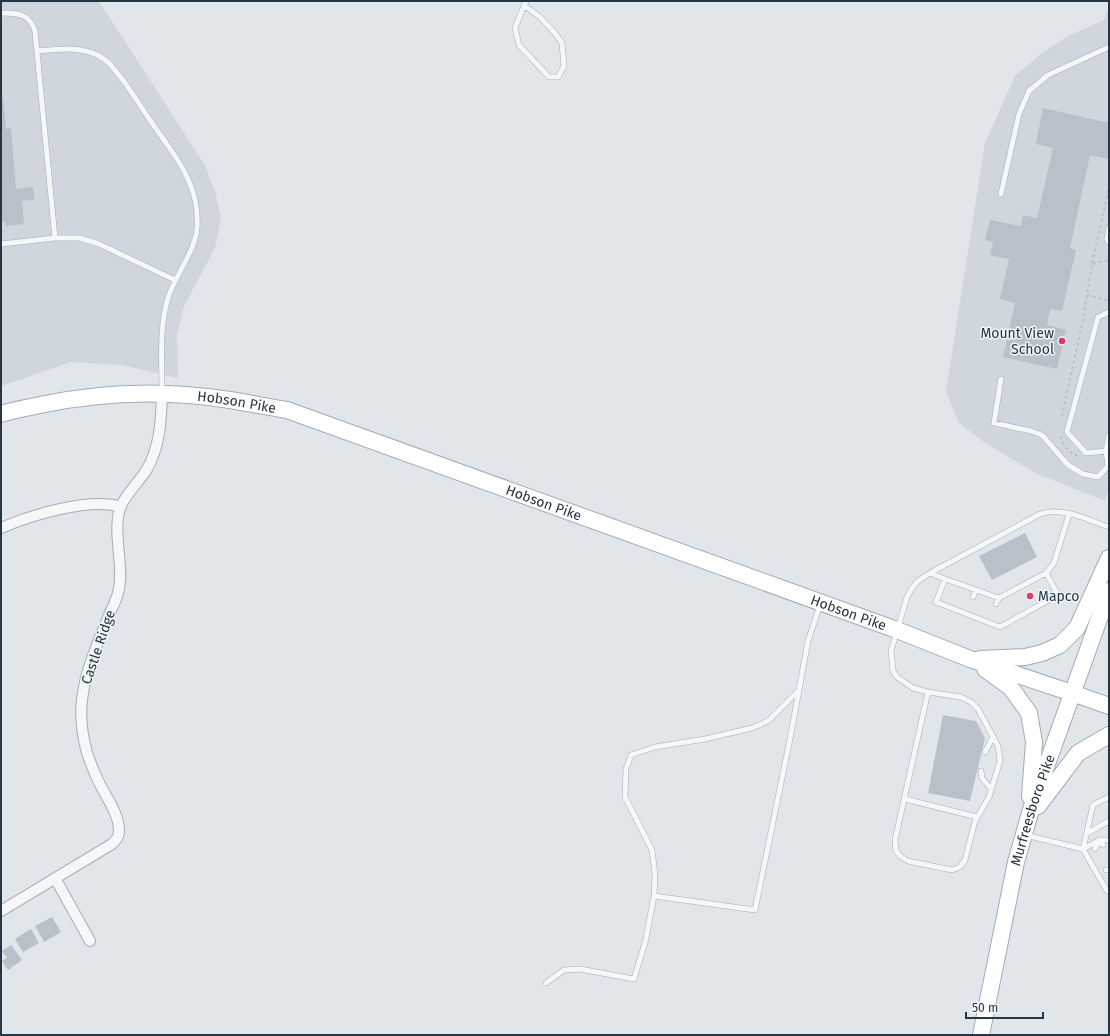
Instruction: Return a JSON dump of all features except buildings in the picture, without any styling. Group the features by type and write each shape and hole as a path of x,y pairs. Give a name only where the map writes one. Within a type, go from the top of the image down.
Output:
{"main road":[{"name":"Hobson Pike","path":"1,414 56,402 96,396 138,394 184,395 229,400 287,410 821,602 970,659 1109,706"},
{"path":"970,659 1025,657 1042,654 1060,645 1077,628 1109,558"},
{"name":"Murfreesboro Pike","path":"980,1035 1016,862 1072,693 1109,591"},
{"path":"970,659 1011,688 1029,713 1034,742 1029,819"},
{"path":"1029,819 1078,753 1109,734"}],"street":[{"name":"Castle Ridge","path":"1,911 112,844 118,838 119,831 117,821 111,805 97,778 82,733 82,694 88,667 118,592 118,536 121,507 146,470 156,447 161,424 162,395"},
{"path":"1,528 25,519 60,509 112,504 121,507"},
{"path":"55,878 90,942"}],"lane":[{"path":"525,3 555,33 562,43 564,66 558,77 549,77 520,45 515,28 525,3"},
{"path":"1,14 18,14 28,18 35,31 55,238"},
{"path":"1001,194 1019,114 1029,90 1048,76 1109,48"},
{"path":"37,51 63,49 80,50 93,54 108,63 118,74 186,173 196,199 197,229 191,248 168,298 163,318 162,395"},
{"path":"1109,228 1107,239 1109,242"},
{"path":"1,244 55,238 80,238 99,244 175,280"},
{"path":"1108,452 1086,453 1067,432 1098,317 1109,312"},
{"path":"1000,379 994,423 1031,431 1042,435 1068,465 1084,474 1098,477 1108,466 1109,435"},
{"path":"928,692 895,840 896,851 900,856 908,861 952,870 960,867 965,860 977,817 989,797 1000,760 998,746 978,709 971,702 961,697 913,688 897,677 893,670 891,651 904,607 912,588 918,581 930,573 1048,511 1057,511 1069,514 1109,527"},
{"path":"930,573 999,598 1008,597 1019,588 1046,573 1054,562 1069,514"},
{"path":"945,578 936,602 946,602 1000,627 1009,618 1051,596 1058,595 1046,573"},
{"path":"1040,576 1043,582"},
{"path":"1031,581 1034,586"},
{"path":"951,588 954,582"},
{"path":"960,592 963,585"},
{"path":"1019,588 1022,593"},
{"path":"973,597 976,590"},
{"path":"986,600 988,594"},
{"path":"999,598 999,604"},
{"path":"654,896 755,910 790,739 808,641 821,602"},
{"path":"989,622 992,617"},
{"path":"546,983 564,970 580,969 634,980 645,943 654,896 655,874 652,850 625,797 626,769 631,755 655,747 706,739 752,728 768,720 798,691"},
{"path":"985,752 993,737"},
{"path":"981,771 982,778 991,789"},
{"path":"1109,796 1099,804 1093,805 1083,849 1107,891 1109,890"},
{"path":"905,799 977,817"},
{"path":"1086,834 1109,821"},
{"path":"1024,835 1083,849 1109,840"},
{"path":"1095,849 1102,842"}],"path":[{"path":"1062,418 1084,320 1092,264 1109,187"},
{"path":"1092,264 1109,260"},
{"path":"1087,295 1109,301"},
{"path":"1061,433 1061,440 1073,454 1079,456"}],"shaded area":[{"path":"1,1 99,1 206,167 216,195 221,219 215,248 184,306 177,335 178,378 122,365 71,362 1,386"},
{"path":"1109,8 1109,487 1105,501 1035,473 985,443 958,422 946,391 985,143 1015,76 1042,53 1070,35 1104,20"}],"place":[{"name":"Mount View School","path":"1062,341"},
{"name":"Mapco","path":"1030,596"}]}
